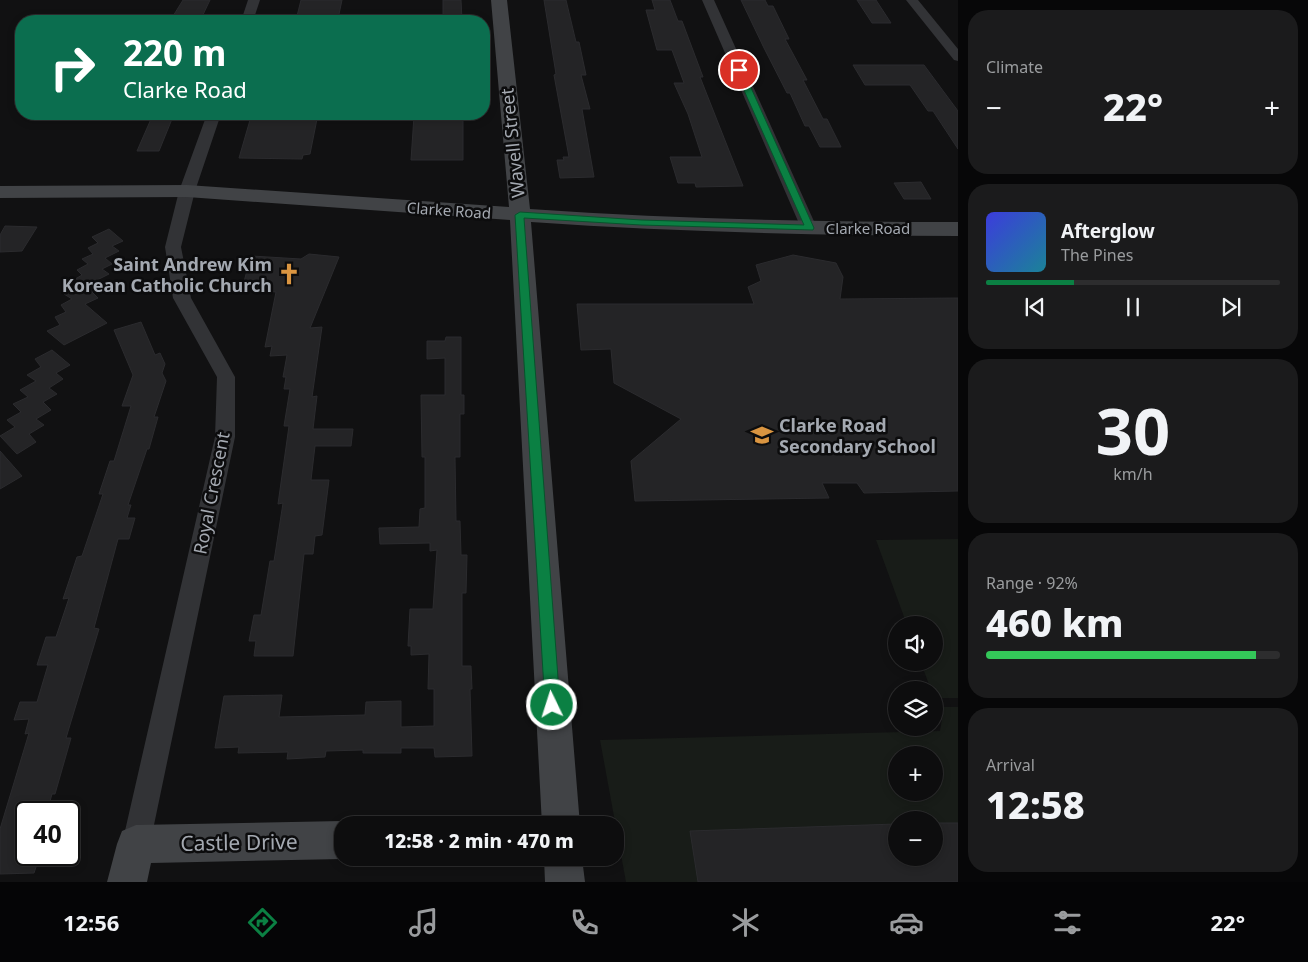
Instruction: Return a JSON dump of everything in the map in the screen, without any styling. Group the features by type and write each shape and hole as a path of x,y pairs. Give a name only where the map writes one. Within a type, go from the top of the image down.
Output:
{"street":[{"path":"249,15 254,0"},
{"name":"Wavell Street","path":"499,0 520,215 559,816"},
{"path":"708,0 809,228"},
{"path":"912,0 958,57"},
{"name":"Royal Crescent","path":"127,882 225,437 226,377 182,298 173,247 187,191 212,120"},
{"name":"Clarke Road","path":"0,192 187,191 641,223 809,228 958,228"},
{"name":"Castle Drive","path":"136,844 334,840"},
{"path":"564,866 565,882"}],"shaded area":[{"path":"958,539 958,698 943,698 943,681 928,681 924,671 943,671 943,616 904,616 876,540"},
{"path":"944,707 958,707 958,882 626,882 623,866 624,816 614,816 600,740 888,732 888,736 943,736"}],"building":[{"path":"183,0 210,0 203,15 174,15"},
{"path":"301,0 342,0 339,15 297,15"},
{"path":"443,0 461,0 462,15 443,15"},
{"path":"544,0 566,0 576,42 579,42 586,75 581,75 590,109 582,109 594,177 560,178 557,160 564,160 563,157 569,157 554,75 556,74"},
{"path":"652,0 670,0 678,21 682,21 703,77 700,77 743,186 696,187 695,183 678,183 670,157 702,157 688,114 674,83 684,83 672,50 657,50 646,10 655,10"},
{"path":"741,0 765,0 768,6 773,6 789,39 785,39 807,80 803,80 823,119 827,119 841,147 820,147 809,126 805,126 790,93 787,93"},
{"path":"857,0 876,0 891,23 872,23"},
{"path":"853,65 924,65 958,111 958,149 933,111 928,111 910,85 865,85"},
{"path":"151,120 172,120 159,151 137,151"},
{"path":"250,120 317,120 310,154 303,155 302,159 239,158"},
{"path":"414,120 463,120 463,160 411,160"},
{"path":"921,182 931,199 904,199 894,183"},
{"path":"5,226 37,227 22,251 0,252 0,235"},
{"path":"109,229 123,241 112,246 119,251 105,258 112,264 102,269 109,274 97,280 104,286 92,292 98,298 85,304 107,323 64,345 47,331 60,325 55,317 66,312 61,305 72,299 64,294 78,287 72,281 82,275 77,270 88,264 82,259 93,254 88,248 98,243 92,237"},
{"path":"309,254 339,257 310,328 322,327 312,397 317,396 313,429 353,429 351,446 315,446 311,480 329,480 322,535 315,536 313,554 304,554 293,656 254,656 256,641 249,641 254,615 261,615 270,561 274,561 283,503 278,504 289,426 284,426 290,389 284,389 286,377 283,377 287,355 270,356 272,346 265,347 276,292 242,289 251,256 301,259"},
{"path":"793,255 836,263 843,277 840,299 958,298 958,491 864,493 857,483 822,483 829,498 635,501 631,461 681,419 614,383 611,349 581,350 577,304 754,304 748,287 761,281 756,265"},
{"path":"141,322 155,355 160,353 165,364 162,373 166,381 154,417 158,417 149,449 147,449 128,505 131,505 127,518 135,518 129,539 118,539 94,628 99,629 66,738 71,738 55,794 52,794 50,801 15,801 15,866 36,866 34,873 0,874 0,829 29,733 25,734 29,719 14,720 20,702 37,702 48,665 37,665 46,637 56,637 69,598 63,599 77,557 82,556 103,494 99,494 110,461 114,461 131,406 122,406 133,375 114,330"},
{"path":"446,337 461,337 461,395 464,395 464,414 460,414 460,457 455,457 456,521 460,521 461,555 467,555 466,593 462,593 462,666 471,666 472,756 435,757 434,748 401,748 401,753 363,753 363,750 326,751 325,757 287,759 288,752 238,753 239,747 215,748 224,696 282,695 279,717 365,715 366,702 401,701 401,727 434,726 434,689 428,689 429,654 411,655 411,646 408,646 410,609 433,609 437,550 430,551 430,543 380,544 379,528 419,527 420,509 425,508 425,457 422,457 421,395 445,395 445,358 427,359 427,341 445,341"},
{"path":"52,350 70,365 56,373 63,379 49,388 57,394 43,402 51,410 36,419 44,425 29,434 36,442 17,454 0,436 15,427 7,420 21,412 13,404 28,397 20,390 36,381 27,375 41,367 35,359"},
{"path":"0,451 22,476 0,489"},
{"path":"943,823 958,823 958,882 698,882 690,831 888,824 888,866 943,866"}],"place":[{"name":"Saint Andrew Kim Korean Catholic Church","path":"289,274"},
{"name":"Clarke Road Secondary School","path":"762,435"}],"route":[{"path":"552,705 520,215 641,223 809,228 739,70"}]}
